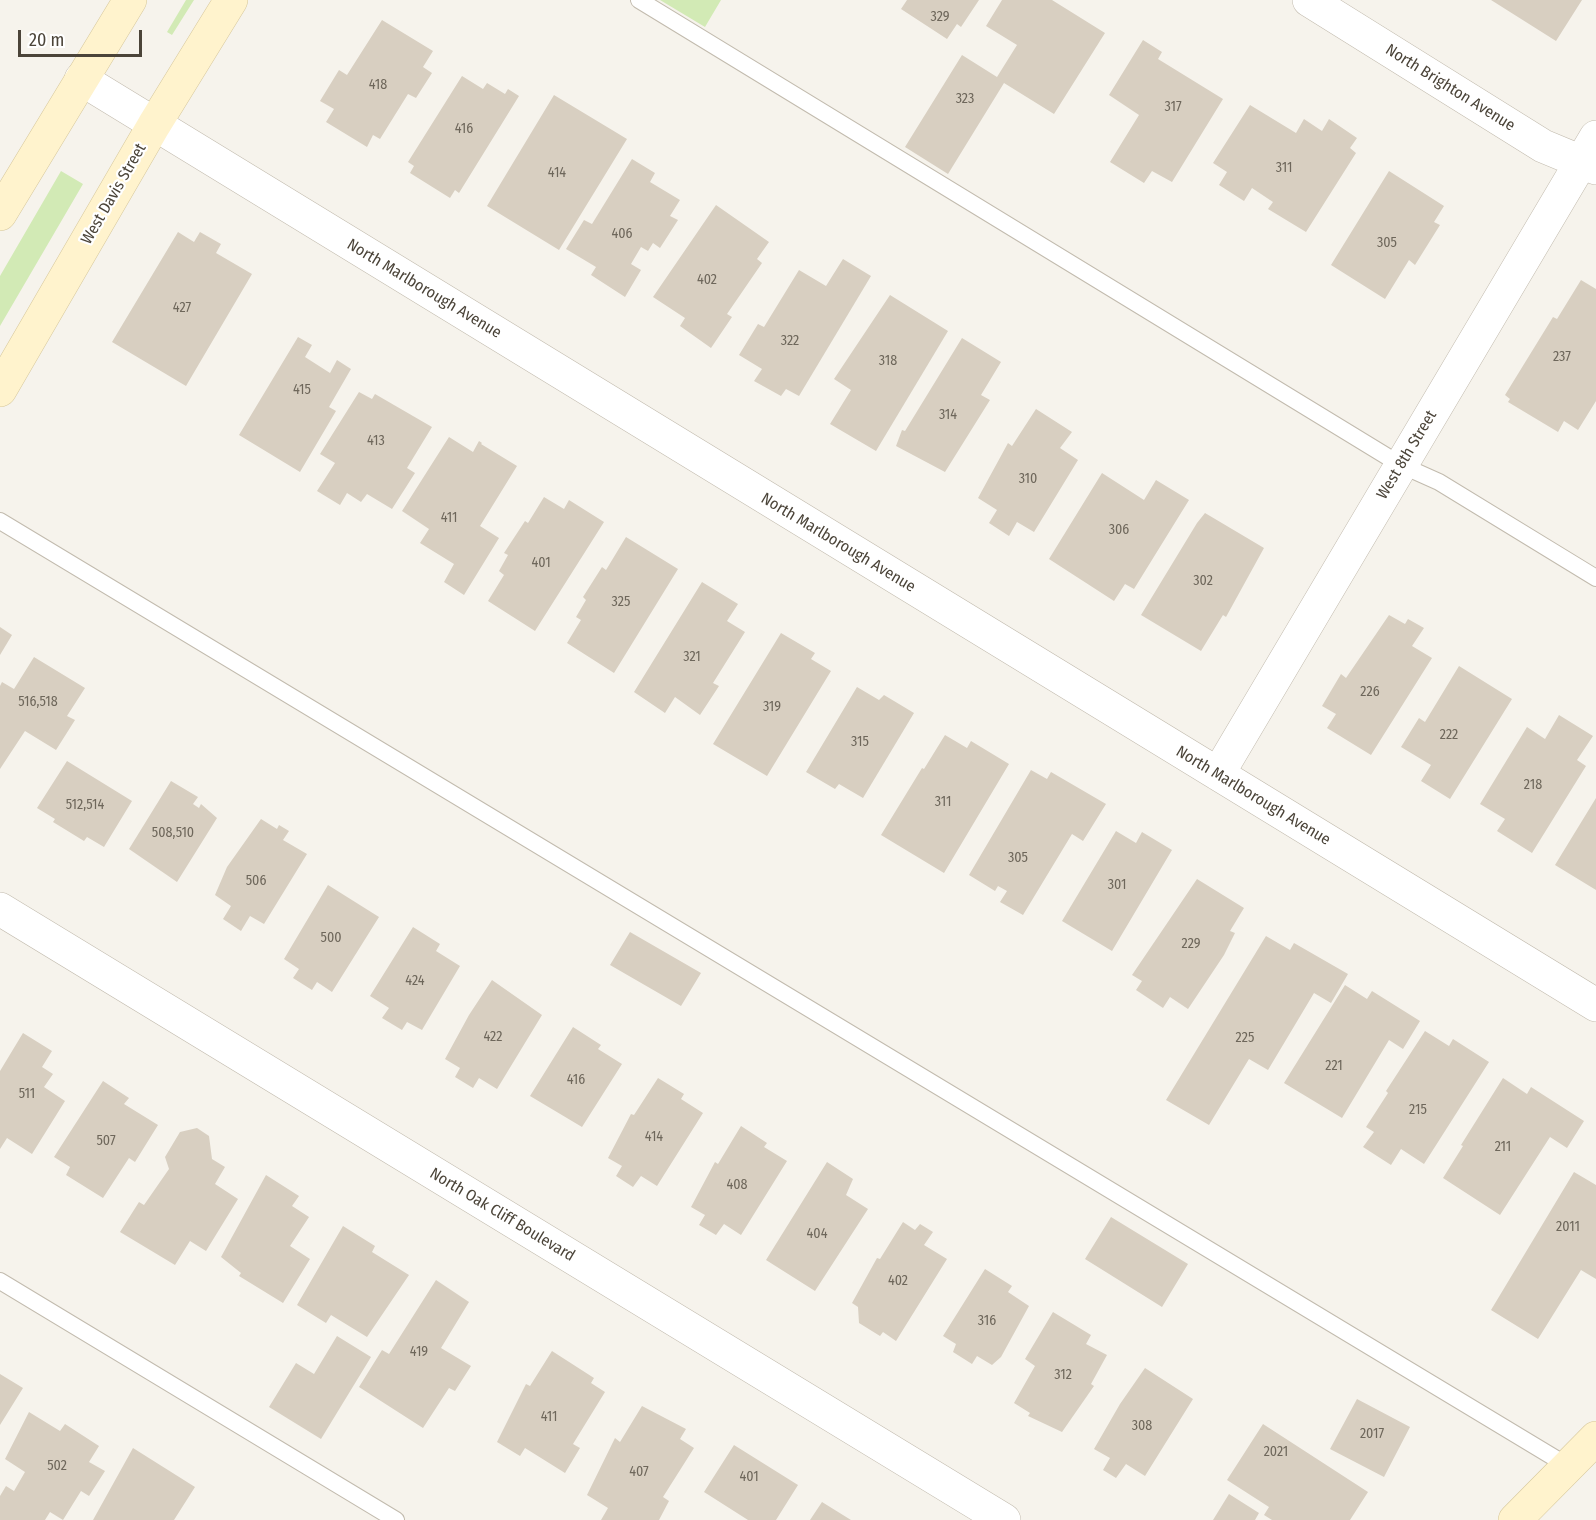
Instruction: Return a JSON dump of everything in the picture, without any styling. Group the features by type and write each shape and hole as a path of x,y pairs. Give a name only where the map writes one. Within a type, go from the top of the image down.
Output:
{"main road":[{"path":"0,214 130,0"},
{"name":"West Davis Street","path":"0,390 154,124 231,0"},
{"path":"1515,1520 1596,1438"}],"street":[{"name":"North Brighton Avenue","path":"1309,0 1543,146 1591,155"},
{"name":"North Marlborough Avenue","path":"81,79 1596,1005"},
{"name":"West 8th Street","path":"1218,774 1401,465 1591,155"},
{"name":"North Oak Cliff Boulevard","path":"0,909 1004,1520"}],"lane":[{"path":"639,0 1401,465 1439,482 1596,578"},
{"path":"0,520 1568,1466"},
{"path":"0,1281 396,1520"}],"green space":[{"path":"186,0 194,0 172,35 167,32"},
{"path":"660,0 721,0 705,27"},
{"path":"61,171 83,184 0,326 0,276"}],"building":[{"path":"907,0 979,0 961,27 957,24 947,39 901,9"},
{"path":"1002,0 1052,0 1105,33 1054,114 1004,83 948,174 905,147 962,55 997,77 1017,45 986,26"},
{"path":"1491,0 1582,0 1556,41"},
{"path":"382,20 433,51 423,67 432,73 416,98 408,94 380,139 373,135 367,147 326,122 334,109 320,101 339,70 347,75"},
{"path":"1143,40 1162,52 1158,59 1223,99 1172,182 1152,171 1144,183 1110,162 1139,115 1109,95"},
{"path":"462,76 483,89 487,83 505,94 508,89 519,96 459,193 455,190 450,198 410,173 414,166 408,162"},
{"path":"554,95 627,139 559,250 487,206"},
{"path":"1250,105 1296,133 1304,119 1322,131 1329,119 1357,138 1350,148 1356,153 1306,232 1268,209 1273,202 1252,188 1244,201 1219,185 1227,172 1213,163"},
{"path":"632,159 655,173 650,182 680,200 670,216 678,220 660,248 653,243 648,251 641,247 631,264 641,270 625,297 591,275 596,267 566,249 584,220 592,224"},
{"path":"1389,171 1444,206 1434,222 1440,225 1415,265 1409,260 1385,299 1331,265"},
{"path":"716,205 769,242 757,259 762,263 727,314 732,317 711,348 680,326 685,318 653,297"},
{"path":"178,232 194,242 200,232 221,244 216,253 252,274 186,386 112,342"},
{"path":"843,259 871,276 799,396 786,389 781,396 754,381 762,369 739,355 758,324 764,327 799,270 826,286"},
{"path":"1581,280 1596,289 1596,401 1578,430 1564,421 1558,432 1508,402 1510,399 1505,395 1553,317 1557,319"},
{"path":"890,295 948,331 876,451 830,424 851,390 834,379"},
{"path":"298,337 312,345 305,357 330,373 337,360 351,369 329,407 336,411 300,472 239,435"},
{"path":"962,338 1001,362 981,395 990,400 945,472 896,446 902,430 905,431"},
{"path":"359,392 372,399 375,394 432,427 407,468 415,473 392,509 367,494 361,502 347,493 340,505 317,491 335,463 320,454"},
{"path":"1036,409 1072,432 1060,448 1078,460 1034,532 1017,522 1009,536 989,523 997,510 978,498 1008,443 1012,446"},
{"path":"449,437 473,452 479,441 517,466 480,526 499,538 464,595 444,582 454,564 420,543 429,529 402,511"},
{"path":"1102,473 1144,500 1156,480 1189,500 1134,589 1125,584 1114,601 1049,559"},
{"path":"544,497 564,509 569,500 604,522 535,631 488,601 504,575 499,571 508,555 504,553 525,521 528,523"},
{"path":"1205,513 1264,548 1226,617 1223,615 1201,651 1141,615"},
{"path":"626,537 678,569 614,673 567,643 581,620 576,617 586,600 583,597 602,567 606,570"},
{"path":"702,582 738,604 727,621 745,632 713,683 719,686 700,715 675,697 665,713 634,692"},
{"path":"1389,615 1405,624 1408,619 1424,628 1412,646 1432,658 1371,755 1327,728 1336,714 1322,706 1341,674 1346,678"},
{"path":"0,627 12,635 0,655"},
{"path":"781,633 815,653 811,659 831,671 767,776 713,744"},
{"path":"34,657 85,688 67,716 75,720 56,750 25,731 0,769 0,686 2,682 14,689"},
{"path":"1459,666 1512,699 1450,799 1421,781 1431,765 1401,747 1419,718 1425,722"},
{"path":"857,687 879,700 884,695 914,713 863,798 839,784 835,789 806,772"},
{"path":"1559,715 1593,736 1577,760 1586,766 1532,853 1497,831 1505,819 1480,804 1527,727 1545,739"},
{"path":"945,735 967,748 971,741 1009,764 944,873 881,835"},
{"path":"67,761 132,801 104,847 87,837 84,841 53,822 55,819 37,808"},
{"path":"1031,770 1047,779 1051,772 1106,804 1083,841 1072,834 1023,915 1000,902 1007,891 998,886 995,891 969,875"},
{"path":"171,781 198,797 193,804 199,808 201,804 217,818 177,882 129,849"},
{"path":"1596,798 1596,890 1555,865"},
{"path":"261,819 277,829 279,825 289,831 283,840 307,854 264,924 250,916 241,931 223,919 231,906 215,895 227,867"},
{"path":"1116,831 1136,843 1142,832 1172,850 1112,951 1062,921"},
{"path":"1197,879 1244,908 1230,931 1235,933 1224,955 1188,1009 1170,997 1163,1008 1136,990 1142,981 1132,975"},
{"path":"328,885 379,917 332,992 317,982 312,990 293,978 299,969 284,959"},
{"path":"413,927 440,944 436,951 460,966 422,1030 407,1022 402,1030 382,1018 389,1008 370,996"},
{"path":"630,932 701,973 681,1006 610,965"},
{"path":"1266,936 1290,950 1294,943 1348,974 1331,1003 1314,993 1268,1070 1249,1059 1209,1125 1166,1100"},
{"path":"492,980 542,1015 497,1089 479,1078 473,1088 455,1077 460,1068 445,1059 469,1015"},
{"path":"1345,985 1367,999 1372,991 1420,1021 1403,1049 1389,1040 1342,1118 1284,1083"},
{"path":"573,1027 601,1045 598,1049 622,1064 582,1127 530,1096"},
{"path":"1425,1031 1449,1046 1453,1039 1489,1062 1424,1164 1401,1149 1391,1165 1363,1147 1374,1132 1366,1127 1388,1093 1386,1091"},
{"path":"23,1033 52,1051 42,1067 53,1074 44,1087 65,1101 32,1154 7,1138 0,1149 0,1071"},
{"path":"658,1078 684,1094 681,1099 703,1113 657,1186 641,1176 633,1187 616,1176 622,1166 608,1158 631,1114 634,1115"},
{"path":"1503,1078 1527,1094 1531,1087 1584,1121 1567,1148 1550,1137 1500,1215 1443,1178"},
{"path":"103,1081 129,1098 124,1104 158,1125 135,1162 129,1158 103,1198 66,1175 70,1167 54,1157"},
{"path":"741,1126 767,1143 764,1147 787,1161 741,1235 724,1224 716,1235 699,1225 705,1215 691,1207 715,1162 718,1164"},
{"path":"197,1128 209,1136 212,1159 225,1167 215,1184 238,1199 206,1251 190,1241 175,1265 120,1232 139,1202 144,1205 169,1169 165,1157 180,1132"},
{"path":"827,1162 853,1179 846,1195 868,1209 815,1291 766,1260"},
{"path":"1574,1172 1596,1185 1596,1279 1581,1270 1538,1339 1491,1310"},
{"path":"266,1175 299,1196 292,1206 309,1217 290,1246 310,1259 283,1303 239,1276 241,1273 221,1257"},
{"path":"1111,1217 1188,1264 1162,1307 1085,1259"},
{"path":"903,1222 915,1230 920,1224 933,1232 924,1245 947,1259 896,1341 883,1332 880,1336 859,1323 858,1307 852,1303 877,1258 880,1259"},
{"path":"343,1226 375,1246 372,1252 409,1275 367,1337 331,1315 326,1323 297,1305"},
{"path":"985,1269 1012,1286 1008,1292 1029,1306 1001,1357 992,1365 977,1356 972,1364 953,1352 956,1344 943,1336"},
{"path":"436,1280 469,1302 441,1348 471,1366 455,1391 449,1388 423,1428 359,1387 382,1350 389,1354"},
{"path":"1053,1312 1091,1335 1086,1344 1107,1355 1091,1384 1094,1386 1062,1432 1028,1416 1030,1413 1014,1403 1035,1366 1025,1359"},
{"path":"337,1336 371,1357 321,1439 269,1407 296,1363 314,1374"},
{"path":"552,1351 594,1378 591,1383 605,1392 573,1444 580,1448 565,1473 525,1448 520,1456 497,1442 526,1384 530,1386"},
{"path":"1145,1368 1193,1399 1145,1476 1126,1464 1116,1478 1103,1470 1110,1458 1094,1449 1120,1404"},
{"path":"0,1374 23,1388 0,1425"},
{"path":"1357,1399 1410,1427 1384,1477 1330,1449"},
{"path":"642,1406 686,1429 680,1439 694,1448 663,1497 669,1501 659,1520 601,1520 608,1508 587,1495 615,1438 620,1442"},
{"path":"29,1412 60,1431 65,1424 99,1446 89,1462 105,1471 89,1496 81,1491 63,1520 50,1512 45,1520 0,1520 0,1496 6,1486 14,1491 25,1472 5,1459"},
{"path":"1263,1424 1368,1492 1350,1520 1272,1520 1264,1515 1269,1507 1227,1480"},
{"path":"734,1445 798,1485 776,1520 748,1520 704,1492"},
{"path":"133,1448 195,1487 174,1520 93,1520"},
{"path":"1229,1494 1259,1513 1255,1520 1213,1520"},
{"path":"822,1502 851,1520 810,1520"}]}
